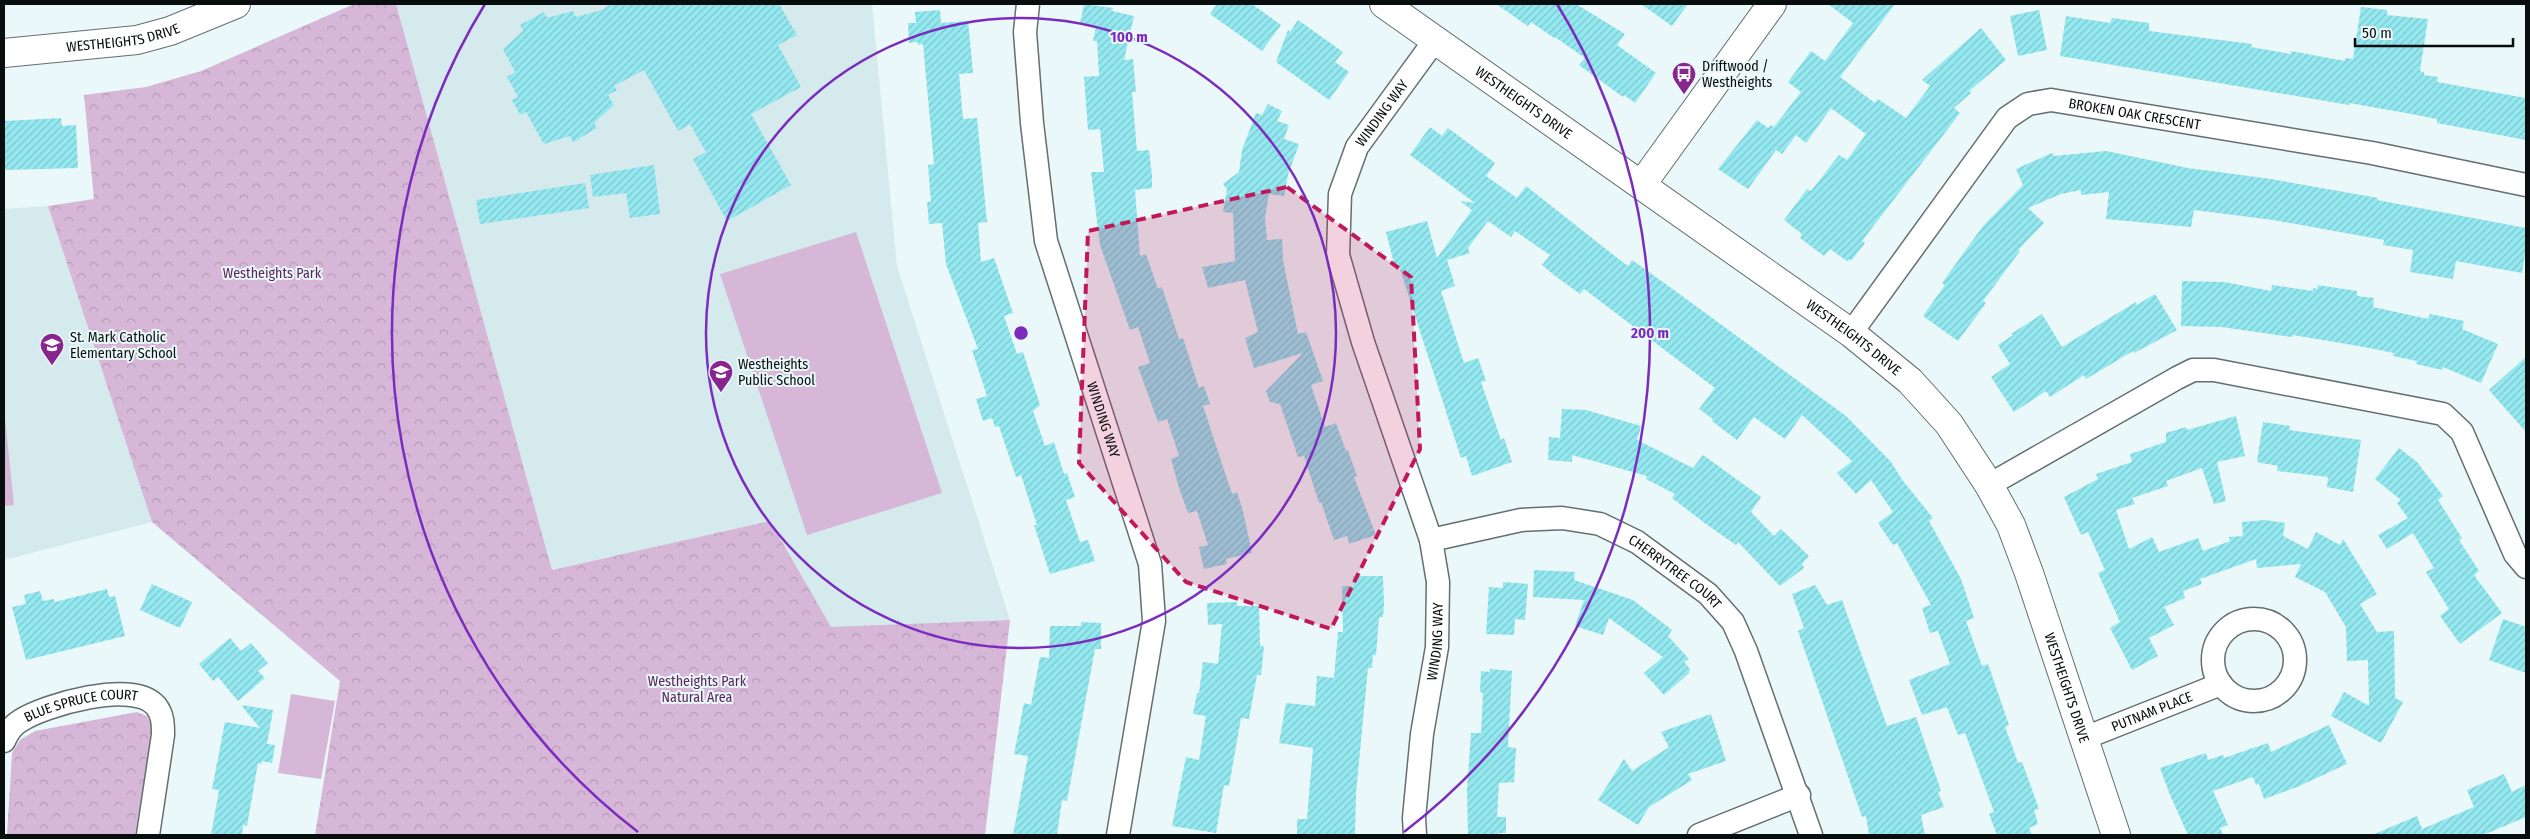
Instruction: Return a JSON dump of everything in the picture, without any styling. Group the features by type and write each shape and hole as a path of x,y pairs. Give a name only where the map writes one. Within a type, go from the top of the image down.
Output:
{"street":[{"name":"WESTHEIGHTS DRIVE","path":"4,53 137,40 170,31 236,4"},
{"name":"WINDING WAY","path":"1028,4 1026,42 1046,241 1150,564 1153,590 1154,621 1118,835"},
{"name":"WESTHEIGHTS DRIVE","path":"1384,4 1851,333 1910,381 1949,424 1989,485 2010,525 2029,573 2082,739 2116,835"},
{"path":"1642,184 1772,4"},
{"name":"WINDING WAY","path":"1415,835 1414,818 1422,734 1437,647 1438,582 1431,540 1362,342 1338,255 1340,194 1357,147 1436,40"},
{"name":"BROKEN OAK CRESCENT","path":"1851,333 2007,118 2028,104 2051,100 2071,103 2372,153 2526,185"},
{"path":"1989,485 2177,378 2193,370 2214,370 2443,414 2462,432 2515,554 2526,568"},
{"name":"CHERRYTREE COURT","path":"1431,540 1521,520 1562,518 1600,524 1637,542 1708,594 1733,622 1746,651 1812,835"},
{"name":"PUTNAM PLACE","path":"2082,739 2221,684"},
{"name":"BLUE SPRUCE COURT","path":"4,741 6,735 20,721 56,704 127,694 143,698 155,705 163,720 163,735 148,835"},
{"path":"1699,835 1799,795"}],"highlighted area":[{"path":"1287,187 1411,277 1420,449 1331,629 1186,582 1079,463 1088,231"}],"shaded area":[{"name":"Westheights Public School","path":"396,4 872,4 897,266 1010,620 831,628 770,521 552,570"},
{"name":"St. Mark Catholic Elementary School","path":"48,206 152,522 4,560 4,209"}],"green space":[{"path":"354,4 396,4 552,570 770,521 831,627 1010,620 985,835 315,835 340,681 152,522 48,206 94,199 84,95 146,87 201,71"},
{"path":"856,232 942,493 807,535 720,274"},
{"path":"4,409 14,505 4,506"},
{"path":"291,694 335,701 321,779 278,773"},
{"path":"137,712 147,716 154,730 137,835 7,835 12,753 20,740 35,731"}],"building":[{"path":"611,4 779,4 797,35 778,45 801,87 751,114 791,185 727,221 693,159 706,152 690,124 678,131 644,70 614,86 617,90 608,95 614,105 594,123 597,128 573,142 570,136 544,144 526,112 520,115 512,100 518,97 507,77 515,72 503,49 523,31 520,25 544,12 547,18 573,11 576,17 602,10"},
{"path":"1084,4 1113,8 1112,11 1134,16 1124,60 1133,59 1136,92 1132,92 1137,151 1149,150 1152,175 1152,188 1135,190 1140,256 1146,254 1158,289 1162,287 1179,339 1183,338 1199,388 1204,386 1210,404 1203,406 1232,494 1237,492 1243,511 1252,553 1226,559 1227,564 1204,569 1199,547 1208,545 1197,511 1188,513 1179,488 1171,459 1179,456 1167,419 1158,422 1138,367 1150,363 1138,327 1130,330 1100,245 1091,172 1104,172 1100,129 1088,130 1084,77 1099,76 1097,41 1093,41 1096,27 1080,23"},
{"path":"1217,4 1252,4 1281,25 1262,51 1210,14"},
{"path":"1496,4 1576,4 1625,34 1617,45 1656,73 1635,103 1624,95 1623,97 1579,65 1585,58 1531,22 1528,26"},
{"path":"1641,4 1688,4 1672,26"},
{"path":"1828,4 1895,4 1840,77 1875,103 1878,99 1906,118 1930,86 1922,80 1981,28 2006,60 1969,91 1971,93 1954,108 1960,113 1862,241 1865,243 1851,261 1849,259 1847,261 1830,249 1824,256 1800,238 1802,234 1784,220 1807,189 1811,191 1839,155 1847,160 1866,134 1831,108 1806,143 1796,135 1782,154 1776,150 1748,189 1718,169 1757,120 1768,128 1771,125 1774,127 1801,92 1788,82 1811,51 1825,61 1853,23"},
{"path":"2361,7 2387,10 2387,15 2428,19 2420,71 2424,72 2424,75 2438,77 2437,82 2526,98 2526,140 2437,123 2437,119 2406,113 2060,56 2066,16 2110,23 2112,18 2149,23 2149,31 2252,44 2251,47 2291,54 2291,51 2345,61 2345,58 2353,59"},
{"path":"940,10 941,23 968,21 973,73 959,74 963,119 977,118 987,222 978,223 981,262 994,258 1013,313 1004,316 1017,354 1023,352 1040,405 1033,411 1045,446 1054,442 1064,474 1067,473 1075,497 1066,500 1080,542 1088,540 1095,561 1050,574 1034,525 1037,525 1021,475 1016,477 999,426 995,427 992,418 983,421 976,399 987,396 972,350 978,349 946,264 942,223 929,224 927,202 931,202 928,165 934,164 923,44 918,45 918,42 909,43 908,23 916,23 915,12"},
{"path":"2039,10 2047,50 2018,56 2010,16"},
{"path":"1298,20 1343,52 1335,62 1349,72 1329,100 1276,62 1288,30 1290,32"},
{"path":"1268,104 1282,111 1277,121 1289,125 1284,139 1299,144 1288,175 1284,196 1269,194 1265,218 1267,240 1282,239 1283,260 1298,334 1306,332 1323,381 1311,385 1325,427 1336,423 1346,451 1348,450 1357,476 1354,477 1376,535 1349,544 1347,536 1334,540 1321,502 1319,503 1304,456 1298,457 1280,404 1270,402 1266,391 1303,353 1254,368 1245,338 1258,332 1245,280 1208,288 1202,267 1235,261 1233,213 1223,212 1227,189 1223,184 1239,172 1242,150 1256,113 1262,115"},
{"path":"61,118 62,126 76,125 78,168 4,170 4,121"},
{"path":"1430,127 1442,136 1448,128 1495,163 1486,176 1517,198 1526,186 1628,266 1632,260 1674,290 1846,416 1891,462 1903,481 1933,518 1929,521 1961,579 1974,618 1966,621 1982,666 1988,664 2009,725 2005,727 2018,763 2022,762 2039,809 2034,810 2038,824 2029,828 2032,835 1997,835 1989,814 1994,812 1965,733 1958,735 1947,707 1922,715 1909,680 1950,664 1938,631 1930,633 1922,608 1931,605 1897,543 1893,545 1878,523 1893,512 1871,480 1856,494 1837,473 1852,461 1802,415 1785,439 1754,417 1737,440 1699,409 1715,388 1584,289 1580,294 1554,275 1542,265 1550,255 1515,231 1511,237 1488,221 1468,248 1470,253 1447,260 1455,286 1441,291 1464,363 1478,358 1486,381 1481,382 1501,440 1504,438 1512,462 1472,476 1466,456 1461,458 1399,266 1395,267 1386,232 1427,221 1437,258 1472,210 1460,201 1475,203 1410,155"},
{"path":"2106,151 2188,168 2271,179 2378,198 2377,200 2526,228 2526,249 2522,273 2456,261 2453,279 2410,272 2413,250 2383,245 2384,240 2273,220 2194,210 2191,227 2106,219 2109,192 2081,195 2081,190 2061,194 2028,208 2044,223 2018,250 2020,251 1983,301 1986,303 1958,341 1923,316 1945,285 1942,283 1983,226 2023,185 2016,169 2052,153 2054,156"},
{"path":"654,165 660,214 630,218 626,193 593,197 590,175"},
{"path":"585,183 589,208 480,224 476,200"},
{"path":"2182,281 2224,282 2271,291 2272,285 2313,291 2313,288 2317,289 2318,285 2357,291 2357,296 2374,298 2373,307 2428,319 2430,314 2464,321 2462,329 2498,344 2481,383 2443,367 2442,370 2416,364 2417,361 2393,356 2394,353 2364,347 2293,335 2292,337 2221,327 2181,326"},
{"path":"2155,294 2177,330 2134,353 2133,351 2086,379 2084,375 2050,397 2046,391 2014,412 1991,377 2010,364 1998,345 2013,335 2011,334 2042,314 2062,347 2136,302 2137,305"},
{"path":"2526,357 2526,432 2489,390"},
{"path":"1562,409 1586,410 1641,426 1637,440 1693,468 1703,455 1761,497 1751,512 1774,536 1781,529 1809,556 1802,564 1804,568 1780,586 1738,542 1736,545 1706,524 1672,498 1675,494 1646,479 1647,476 1572,455 1572,462 1548,460 1549,437 1560,438"},
{"path":"2236,416 2245,456 2217,462 2226,501 2214,504 2202,468 2166,481 2168,486 2132,498 2135,504 2116,510 2129,549 2152,537 2159,552 2198,538 2203,551 2230,541 2229,537 2243,536 2242,522 2265,520 2285,523 2283,536 2308,549 2316,532 2340,545 2343,539 2377,594 2360,604 2377,632 2394,631 2395,698 2403,702 2381,743 2331,716 2344,692 2369,706 2368,660 2347,661 2346,627 2325,592 2295,577 2301,564 2257,568 2256,559 2200,579 2202,584 2183,591 2185,598 2164,607 2174,625 2149,638 2158,656 2132,670 2110,628 2120,622 2098,573 2105,570 2088,532 2081,535 2064,497 2098,479 2096,474 2132,462 2130,454 2166,442 2166,433 2186,427 2187,430"},
{"path":"2263,422 2290,426 2289,430 2361,440 2353,492 2327,487 2328,477 2277,471 2278,466 2257,462"},
{"path":"2399,448 2417,462 2443,496 2438,500 2462,538 2459,540 2479,571 2474,575 2502,613 2460,644 2440,616 2449,609 2426,572 2434,568 2413,533 2387,549 2378,535 2408,518 2397,503 2401,500 2375,479"},
{"path":"1534,570 1575,572 1574,580 1633,600 1672,630 1668,636 1689,659 1684,662 1690,669 1689,673 1664,695 1644,673 1663,657 1609,618 1603,635 1575,626 1584,600 1533,597"},
{"path":"1353,576 1383,576 1384,604 1383,617 1379,617 1376,655 1373,655 1372,668 1368,668 1356,793 1355,835 1297,835 1297,819 1307,819 1313,748 1279,743 1286,703 1315,706 1317,676 1334,678 1338,632 1343,632 1342,586 1353,586"},
{"path":"1503,582 1528,584 1525,620 1515,619 1514,635 1486,634 1489,587 1503,588"},
{"path":"152,584 192,602 180,628 140,610"},
{"path":"1815,585 1827,605 1842,600 1887,726 1916,717 1941,791 1938,792 1944,807 1921,815 1925,835 1869,835 1866,816 1862,817 1798,631 1804,628 1792,594"},
{"path":"107,589 109,597 115,596 125,636 26,660 12,607 26,604 24,595 40,591 43,601 54,599 55,602"},
{"path":"1237,602 1237,606 1259,606 1260,646 1264,646 1261,675 1257,675 1249,719 1241,718 1229,786 1224,785 1216,833 1172,826 1186,757 1199,760 1206,716 1193,714 1197,693 1199,693 1203,662 1218,664 1222,624 1208,625 1207,603"},
{"path":"2503,619 2526,627 2526,673 2489,660"},
{"path":"1081,622 1101,623 1101,649 1095,649 1067,801 1062,800 1057,835 1013,835 1028,756 1014,754 1024,703 1031,705 1040,657 1049,658 1050,626 1081,626"},
{"path":"230,638 241,651 251,643 268,663 258,671 265,678 238,701 218,677 213,681 199,664"},
{"path":"1490,669 1512,671 1508,747 1516,748 1514,782 1499,783 1497,817 1506,817 1506,833 1498,833 1498,835 1468,835 1467,790 1471,733 1481,733 1483,693 1480,692 1481,671 1490,672"},
{"path":"241,705 273,710 267,744 275,745 272,763 262,761 262,764 258,763 247,826 243,825 242,835 211,835 219,790 212,789 225,722 260,728"},
{"path":"1711,714 1726,761 1688,774 1692,780 1649,807 1638,825 1598,800 1624,759 1632,771 1669,747 1661,732"},
{"path":"2329,725 2347,764 2297,787 2264,799 2259,784 2256,785 2253,777 2213,791 2228,825 2220,828 2223,835 2188,835 2160,768 2206,753 2208,760 2223,755 2224,758 2268,743 2271,752"},
{"path":"2504,774 2512,792 2526,785 2526,817 2483,835 2372,835 2417,816 2422,829 2474,807 2467,790"}],"place":[{"name":"Driftwood / Westheights","path":"1684,95"},
{"name":"St. Mark Catholic Elementary School","path":"52,366"},
{"name":"Westheights Public School","path":"721,393"}],"park label":[{"name":"Westheights Park","path":"272,273"},
{"name":"Westheights Park Natural Area","path":"697,690"}]}
